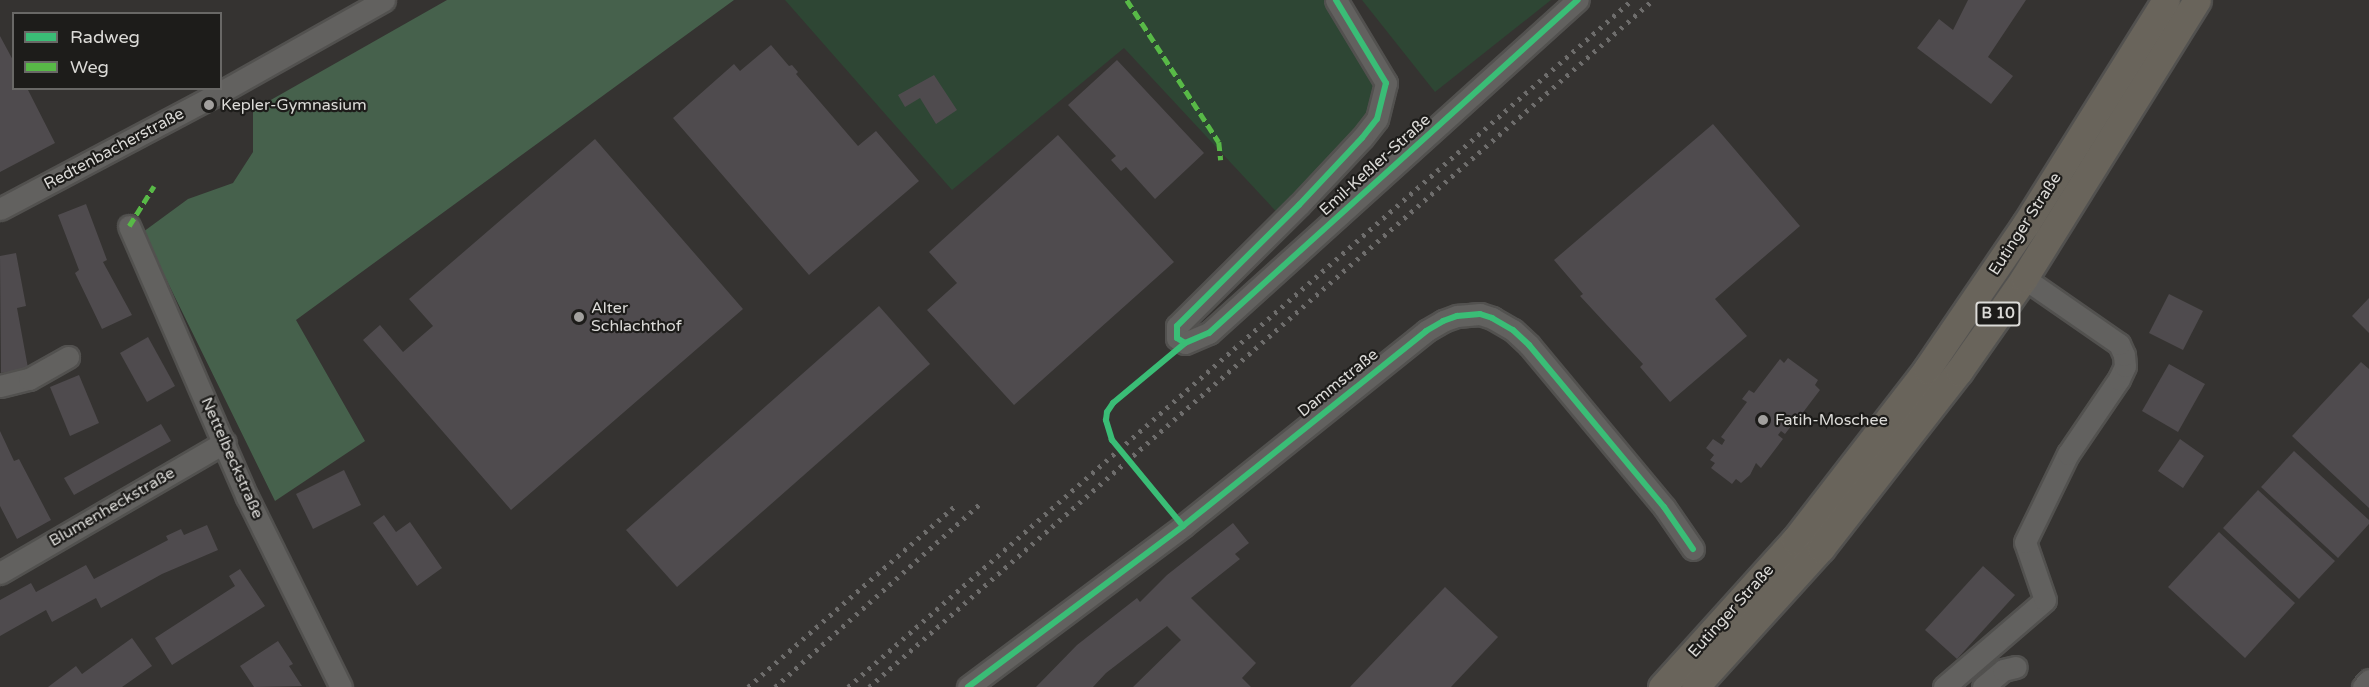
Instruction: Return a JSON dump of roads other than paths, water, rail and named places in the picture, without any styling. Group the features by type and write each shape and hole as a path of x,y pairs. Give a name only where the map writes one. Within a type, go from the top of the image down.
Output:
{"main road":[{"name":"Eutinger Straße","path":"1662,687 1795,540 1927,369 2026,224 2166,0"},
{"name":"Eutinger Straße","path":"1695,687 1814,557 1867,493 1959,371 2024,278 2197,0"}],"street":[{"name":"Redtenbacherstraße","path":"0,209 221,92 384,0"},
{"name":"Emil-Keßler-Straße","path":"1335,0 1386,83 1377,118 1362,138 1177,326 1177,338 1185,343 1209,333 1578,0"},
{"name":"Nettelbeckstraße","path":"129,226 247,497 341,687"},
{"path":"1944,687 2045,600 2025,542 2068,454 2125,366 2124,355 2119,344 2024,278"},
{"name":"Dammstraße","path":"968,687 1183,526 1426,331 1457,316 1480,314 1492,318 1513,330 1529,345 1664,507 1693,549"},
{"path":"0,386 29,379 68,357"},
{"name":"Blumenheckstraße","path":"0,573 225,442"},
{"path":"1983,687 2003,670 2016,667"},
{"path":"2362,687 2369,680"}],"railway":[{"path":"848,687 1632,0"},
{"path":"869,687 1653,0"},
{"path":"775,687 980,504"},
{"path":"748,687 955,506"}],"place":[{"name":"Kepler-Gymnasium","path":"209,105"},
{"name":"Alter Schlachthof","path":"579,317"},
{"name":"Fatih-Moschee","path":"1763,420"}]}
